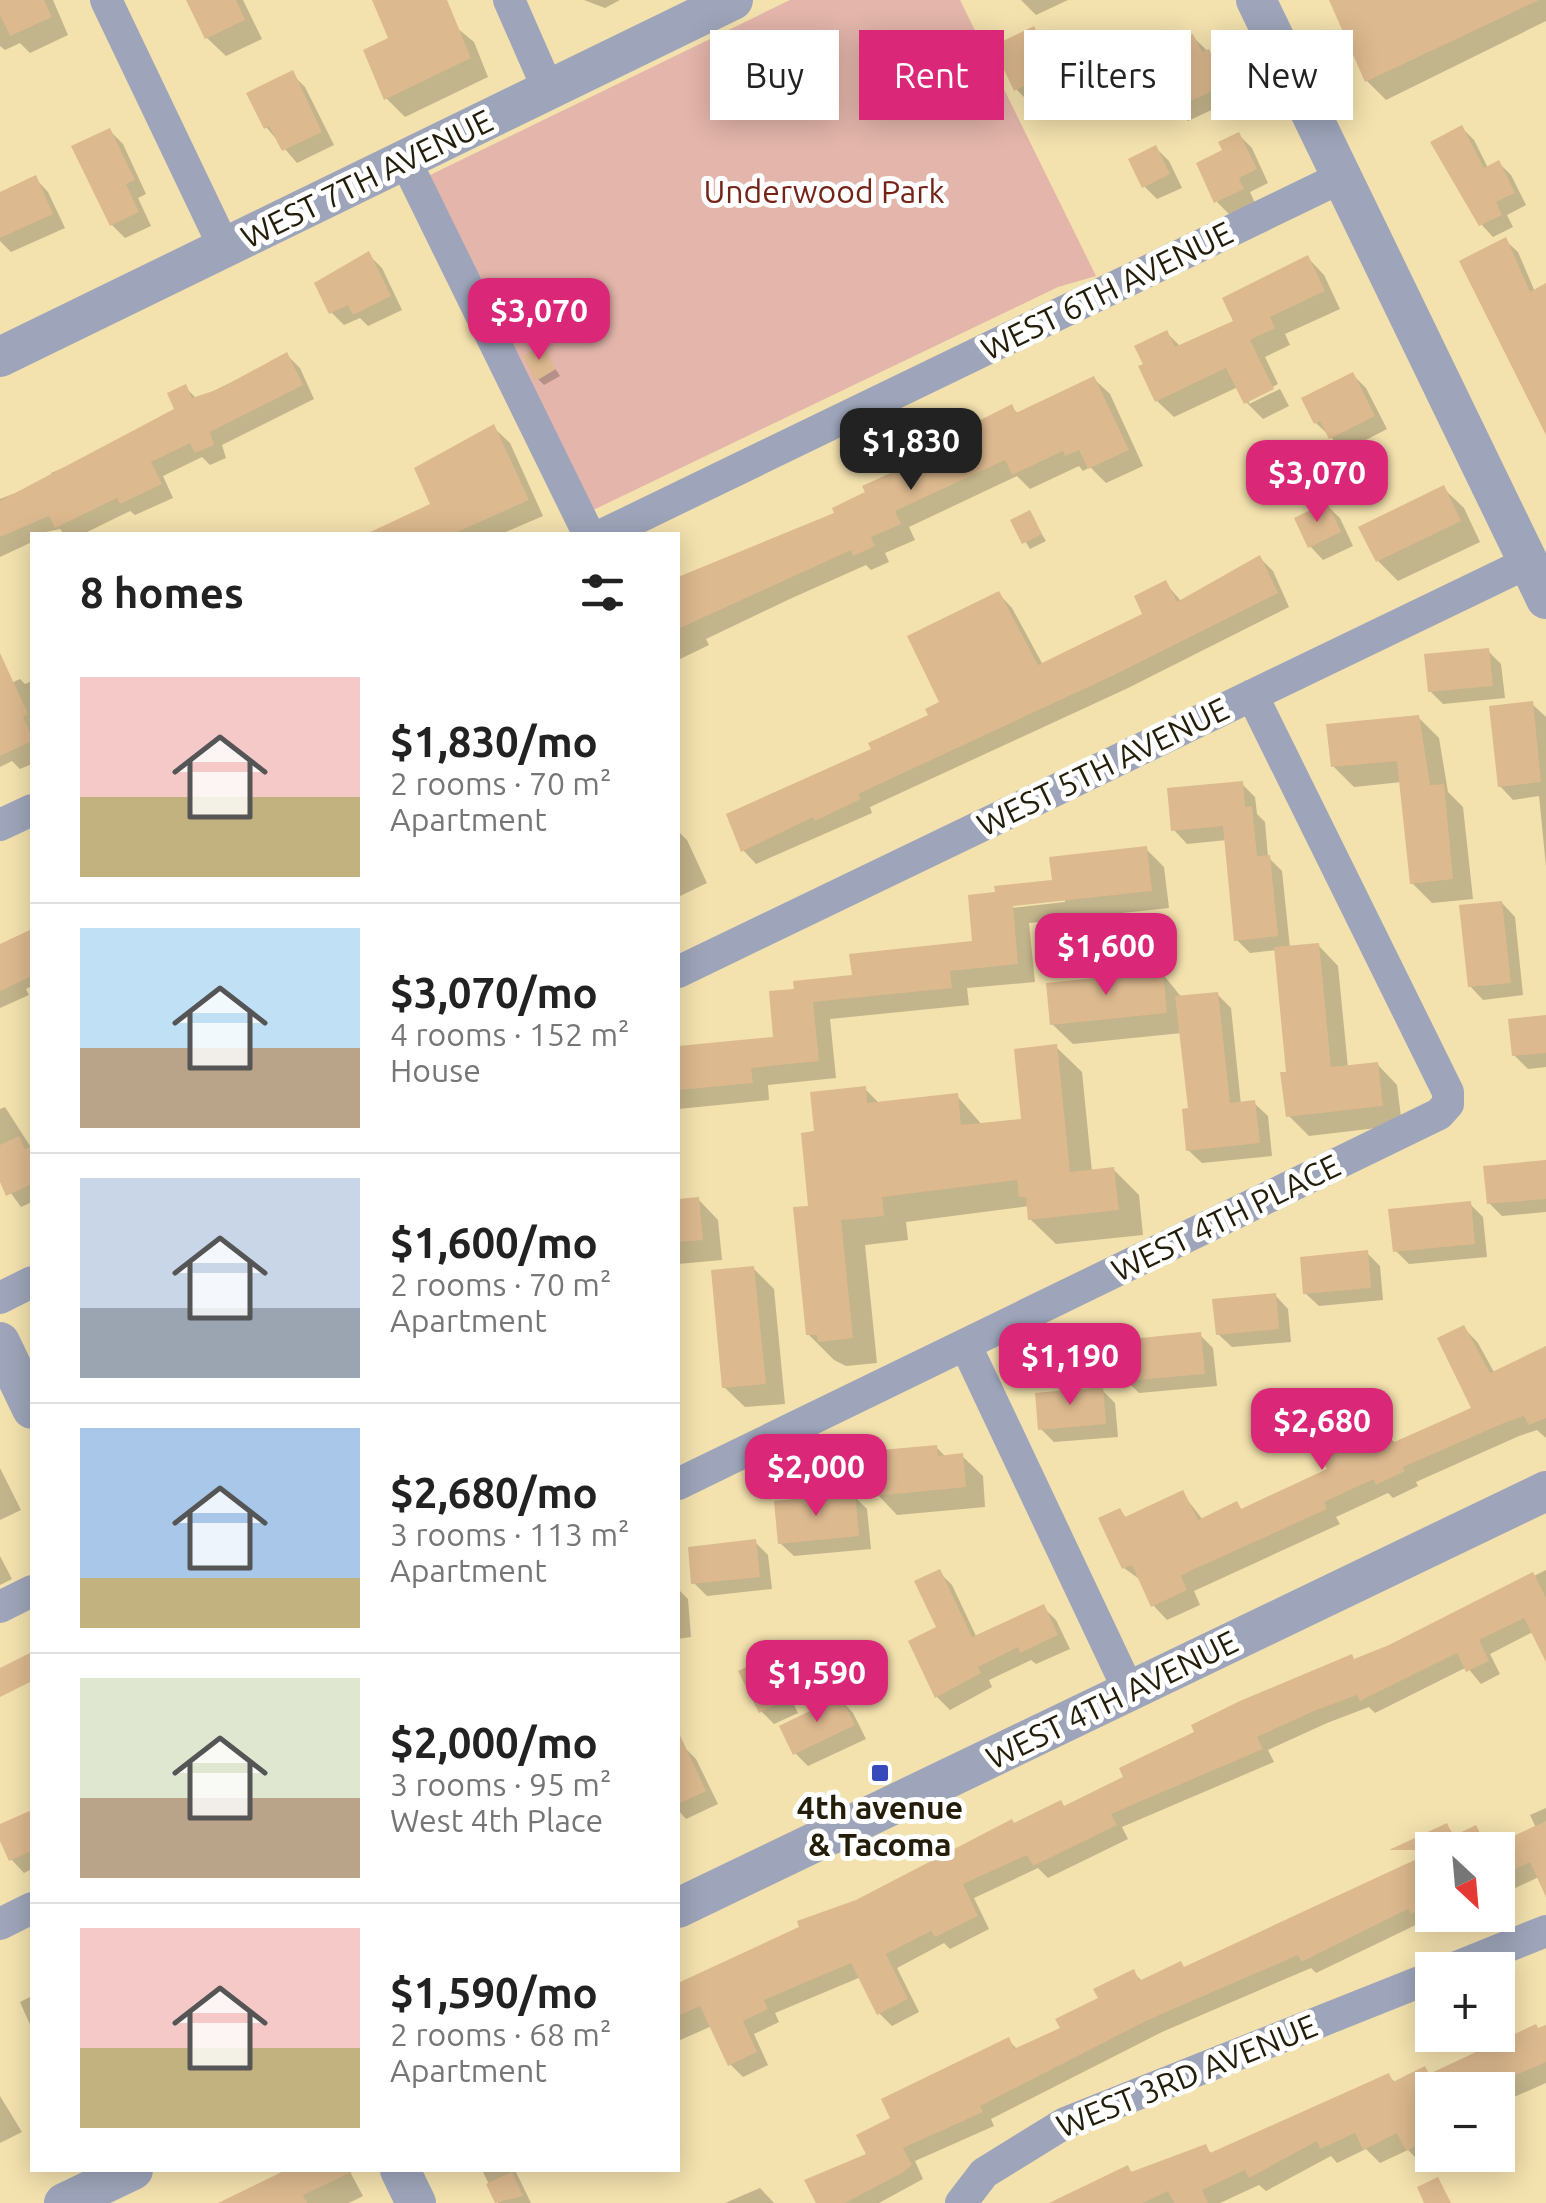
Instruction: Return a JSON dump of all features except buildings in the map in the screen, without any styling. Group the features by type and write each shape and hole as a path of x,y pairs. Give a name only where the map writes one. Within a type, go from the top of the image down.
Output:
{"street":[{"path":"106,0 225,248"},
{"path":"509,0 548,90"},
{"name":"WEST 7TH AVENUE","path":"0,357 733,0"},
{"path":"1256,0 1546,599"},
{"path":"405,160 589,532"},
{"name":"WEST 6TH AVENUE","path":"608,532 1342,178"},
{"name":"WEST 5TH AVENUE","path":"680,971 1528,562"},
{"name":"WEST 4TH PLACE","path":"680,1483 1439,1114 1448,1104 1448,1092 1252,695"},
{"path":"0,825 30,811"},
{"path":"0,1298 30,1283"},
{"path":"0,1342 30,1405"},
{"path":"966,1346 1129,1691"},
{"name":"WEST 4TH AVENUE","path":"680,1907 1546,1491"},
{"path":"0,1606 30,1592"},
{"path":"0,1924 30,1909"},
{"path":"1495,1952 1546,1932"},
{"name":"WEST 3RD AVENUE","path":"961,2203 984,2173 1065,2124 1415,1984"},
{"path":"64,2203 129,2172"},
{"path":"401,2172 416,2203"}],"green space":[{"name":"Underwood Park","path":"790,0 960,0 975,30 859,30 859,120 1004,120 1004,89 1096,276 1058,287 589,512 424,178 710,39 710,120 839,120 839,30 728,30"}],"place":[{"name":"4th avenue & Tacoma","path":"880,1773"}]}
